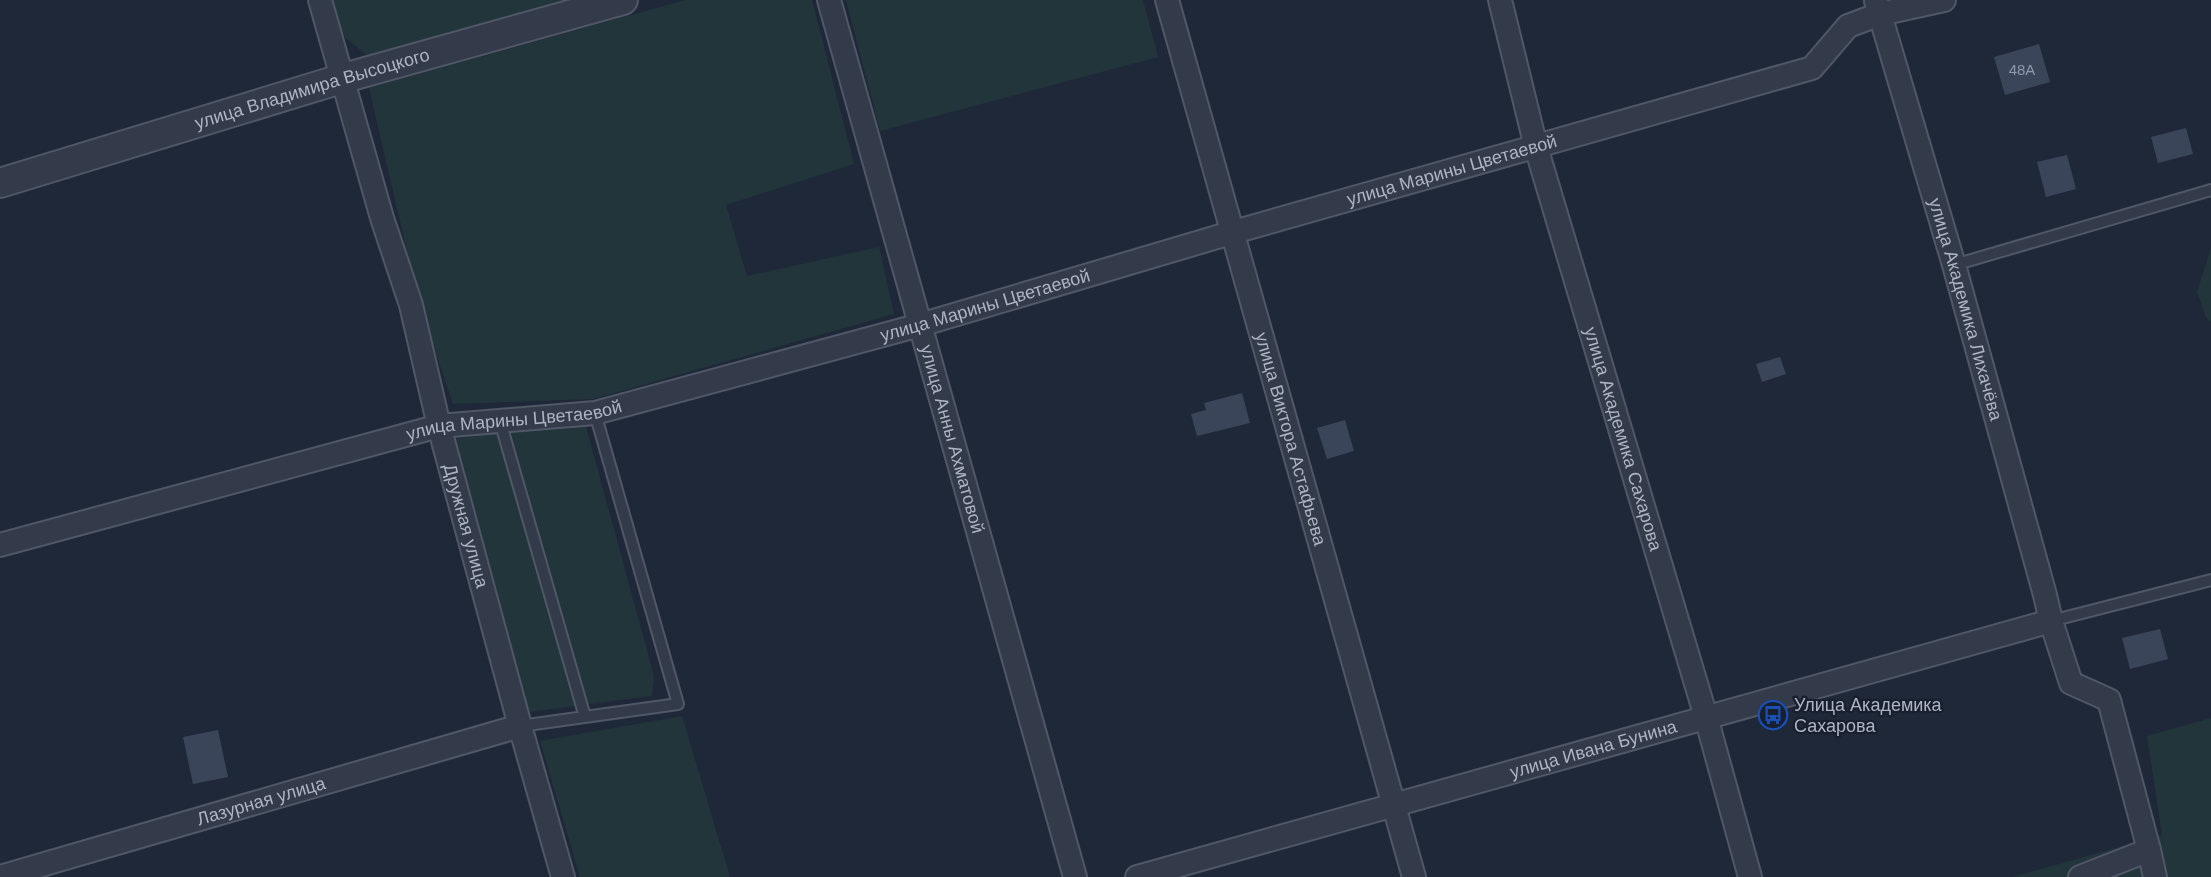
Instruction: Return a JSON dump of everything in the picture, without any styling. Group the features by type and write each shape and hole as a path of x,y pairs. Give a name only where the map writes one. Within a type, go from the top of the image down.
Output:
{"street":[{"name":"Дружная улица","path":"320,0 382,218 411,305 439,426 563,877"},
{"name":"улица Владимира Высоцкого","path":"0,183 344,78 624,0"},
{"name":"улица Анны Ахматовой","path":"829,0 1075,877"},
{"name":"улица Виктора Астафьева","path":"1167,0 1414,877"},
{"name":"улица Академика Сахарова","path":"1500,0 1536,147 1706,717 1749,877"},
{"name":"улица Марины Цветаевой","path":"0,545 439,426 595,413 920,325 1234,232 1812,68 1848,26 1878,7 1944,0"},
{"name":"улица Академика Лихачёва","path":"1878,7 1953,265 2051,621 2071,683 2109,700 2149,850"},
{"name":"улица Ивана Бунина","path":"1137,877 2051,621"},
{"name":"Лазурная улица","path":"0,877 520,726"},
{"path":"2080,877 2149,850 2155,877"}],"lane":[{"path":"1953,265 2211,190"},
{"path":"520,726 678,704 595,413"},
{"path":"500,421 585,717"},
{"path":"2051,621 2211,580"}],"green space":[{"path":"329,0 566,0 369,57 336,30"},
{"path":"685,0 812,0 854,164 726,205 747,276 879,247 894,314 593,399 453,404 419,303 369,88"},
{"path":"846,0 1143,0 1158,57 880,131"},
{"path":"2211,248 2211,322 2206,317 2197,292"},
{"path":"585,423 654,676 652,696 528,712 453,439"},
{"path":"682,716 730,877 580,877 540,741"},
{"path":"2211,718 2211,877 2012,877 2162,835 2147,736"}],"building":[{"path":"2039,44 2050,82 2005,95 1994,57"},
{"path":"2186,128 2193,154 2158,163 2151,137"},
{"path":"2067,155 2076,189 2046,197 2037,162"},
{"path":"1780,357 1786,374 1762,382 1756,364"},
{"path":"1242,393 1250,423 1197,436 1191,414 1206,410 1204,403"},
{"path":"1345,420 1354,451 1327,459 1317,428"},
{"path":"2160,629 2168,659 2130,669 2122,638"},
{"path":"218,730 228,777 193,784 183,737"}],"place":[{"name":"Улица Академика Сахарова","path":"1773,715"}]}
